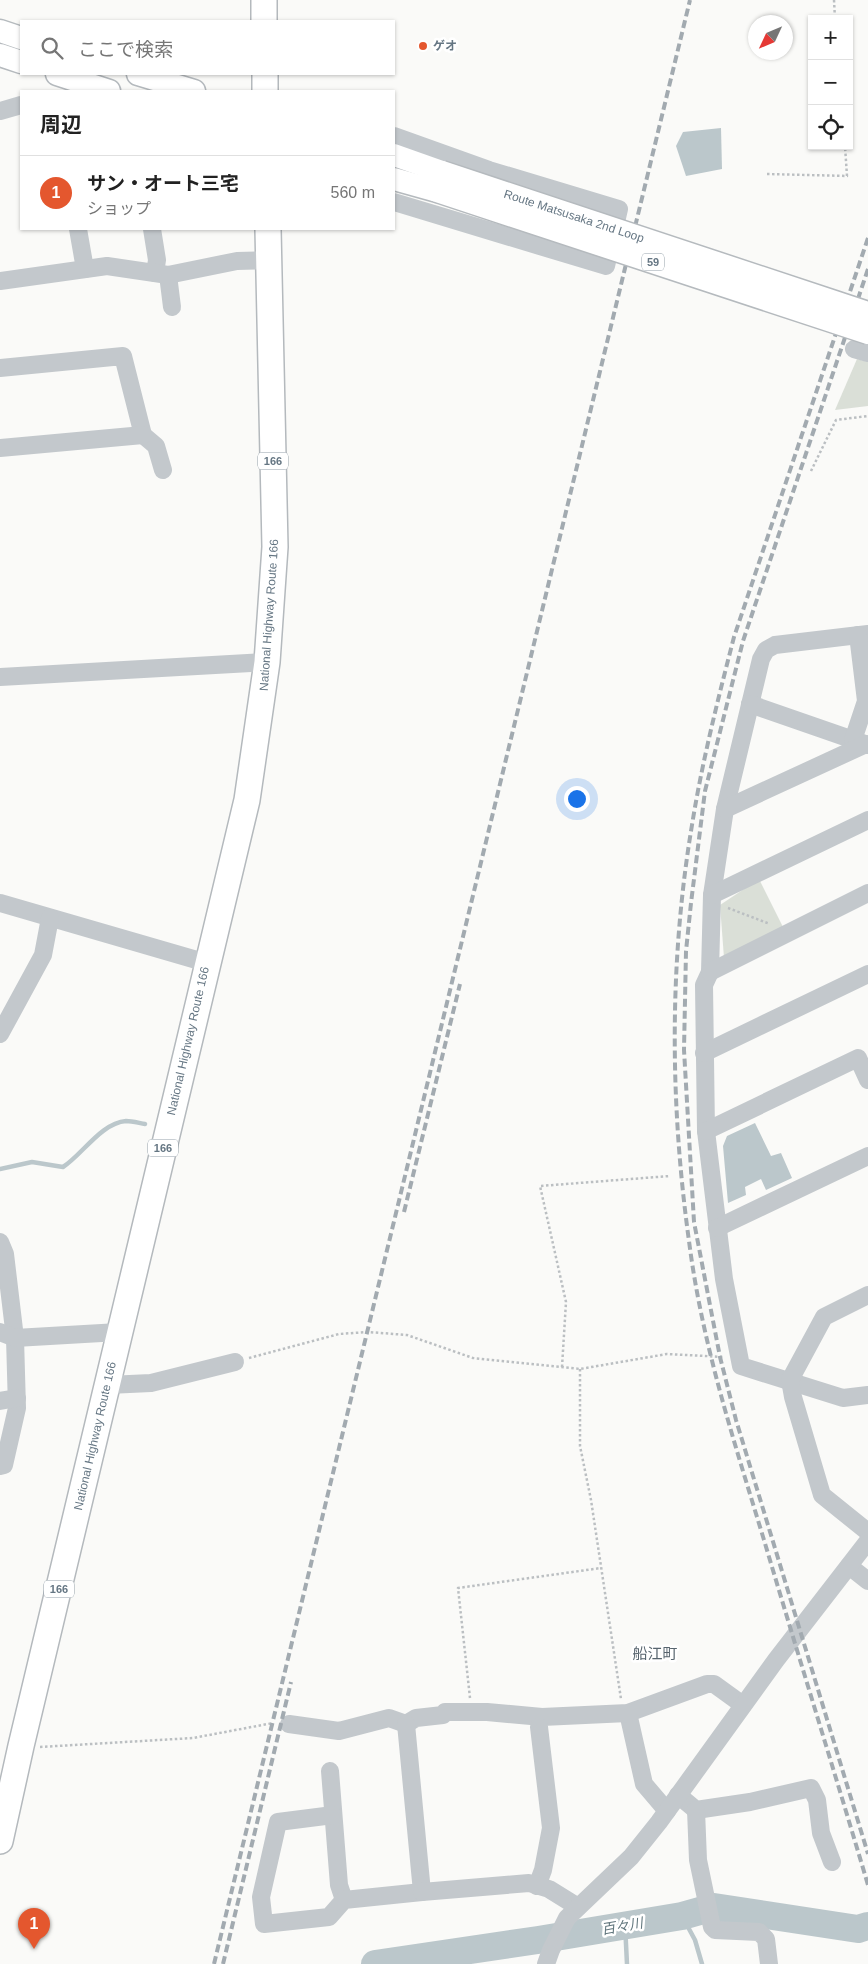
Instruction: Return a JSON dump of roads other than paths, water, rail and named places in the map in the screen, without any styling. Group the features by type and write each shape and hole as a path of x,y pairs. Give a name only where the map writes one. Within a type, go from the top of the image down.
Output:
{"highway":[{"path":"264,0 264,20"},
{"path":"265,75 265,90"},
{"name":"National Highway Route 166","path":"0,1841 6,1791 21,1746 246,800 267,662 275,547 268,230"}],"main road":[{"path":"0,31 20,38"},
{"path":"0,55 20,62"},
{"path":"60,75 106,90"},
{"path":"141,75 191,90"},
{"name":"Route Matsusaka 2nd Loop","path":"395,156 440,182 863,345"},
{"name":"Route Matsusaka 2nd Loop","path":"395,179 440,182 868,313"}],"street":[{"path":"0,111 20,105"},
{"path":"395,136 489,170 619,209 606,266 395,202"},
{"path":"78,230 85,269"},
{"path":"152,230 157,260 172,307"},
{"path":"0,281 107,266 161,274 237,261 268,260"},
{"path":"0,368 123,356 143,436 156,446 163,470"},
{"path":"0,448 143,436"},
{"path":"863,743 866,701 863,634 775,645 766,650 761,659 725,809 710,972 704,985 704,1053 706,1131 717,1228 724,1278 741,1366 843,1398 868,1395"},
{"path":"0,677 267,662"},
{"path":"750,704 863,743"},
{"path":"725,809 863,743"},
{"path":"716,900 868,820"},
{"path":"710,972 868,893"},
{"path":"0,904 206,963"},
{"path":"0,1034 43,955 50,918"},
{"path":"704,1053 866,979"},
{"path":"706,1131 858,1058 868,1080"},
{"path":"717,1228 868,1157"},
{"path":"0,1466 4,1465 17,1408 9,1400 2,1251"},
{"path":"868,1295 824,1316 790,1380 793,1397 822,1495 868,1532"},
{"path":"7,1335 119,1332"},
{"path":"108,1385 151,1384 235,1362"},
{"path":"548,1957 564,1923 578,1907 631,1857 667,1811 743,1705 868,1541"},
{"path":"849,1566 868,1581"},
{"path":"289,1724 339,1731 443,1715 445,1712 542,1717 628,1714 707,1684 714,1684 743,1705"},
{"path":"628,1714 644,1784 667,1811"},
{"path":"397,1721 422,1892"},
{"path":"537,1886 543,1870 551,1828 539,1727"},
{"path":"330,1771 339,1885 344,1900"},
{"path":"696,1810 750,1802 810,1788 817,1800 821,1833 832,1862"},
{"path":"678,1795 696,1810 698,1860 712,1927 721,1932 759,1932 766,1939 769,1964"},
{"path":"333,1815 278,1822 260,1897 264,1924 329,1918 344,1900 529,1883 549,1889 578,1907"}],"waterway":[{"path":"0,1169 32,1162 63,1167 108,1127 126,1121 145,1124"},
{"name":"百々川","path":"375,1964 682,1916 714,1907 858,1929 868,1926"},
{"path":"682,1916 695,1940 702,1964"},
{"path":"625,1924 627,1964"}],"railway":[{"path":"214,1964 690,0"},
{"path":"868,238 734,637 716,707 696,801 684,877 679,929 675,1033 678,1137 689,1241 702,1317 720,1392 868,1885"},
{"path":"868,269 743,641 705,791 686,951 684,1050 694,1222 720,1357 736,1420 868,1854"},
{"path":"404,1212 460,984"},
{"path":"223,1964 291,1682"}],"place":[{"name":"ゲオ","path":"423,46"},
{"name":"サン・オート三宅","path":"34,1949"}],"district":[{"name":"船江町","path":"655,1653"}]}
